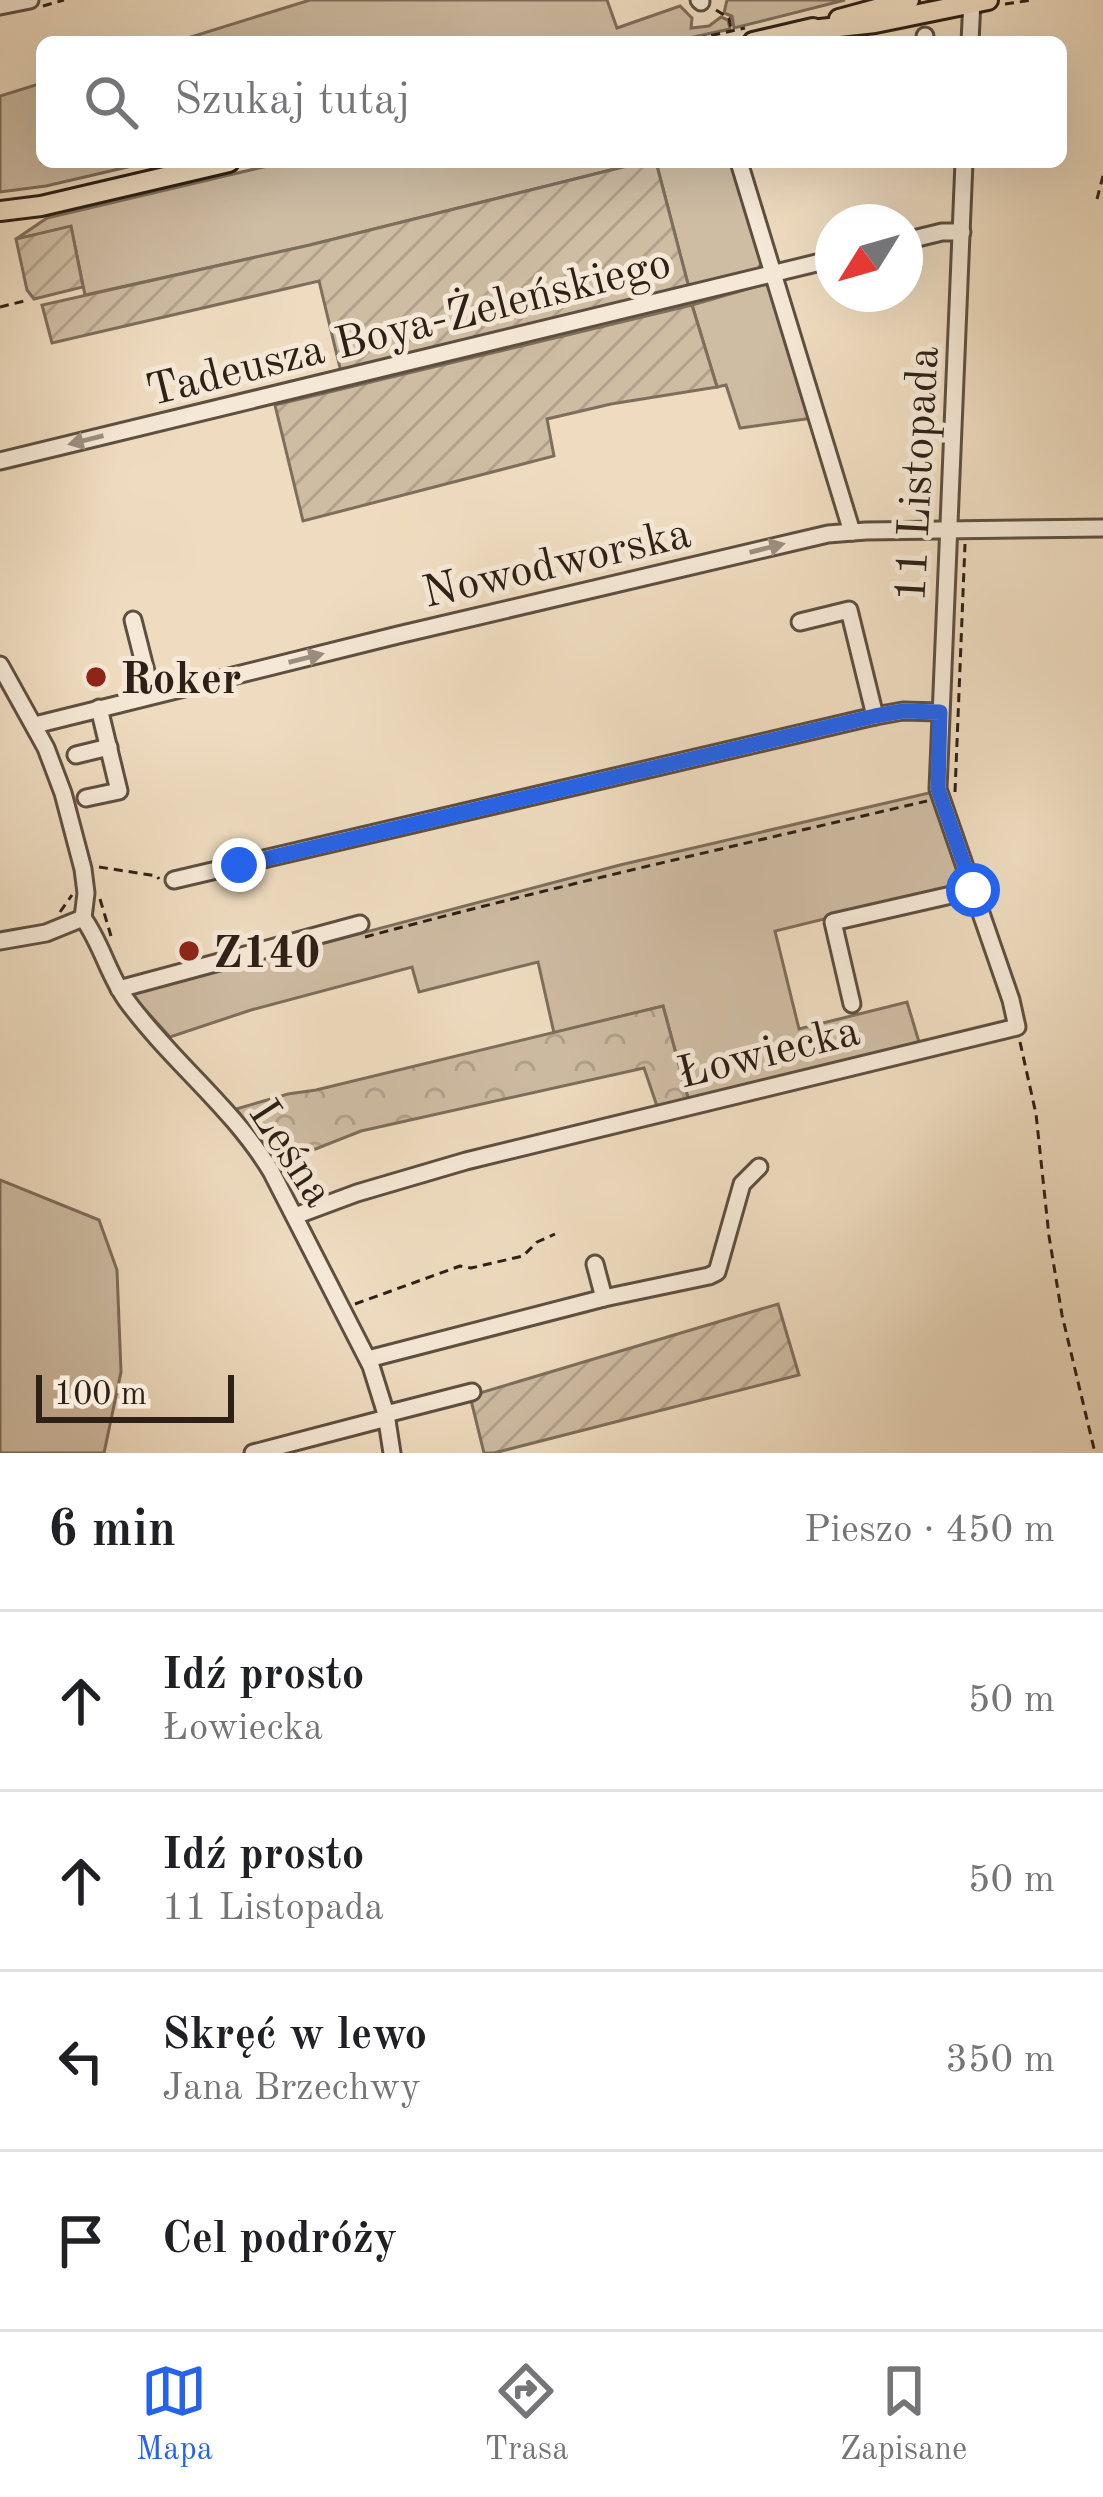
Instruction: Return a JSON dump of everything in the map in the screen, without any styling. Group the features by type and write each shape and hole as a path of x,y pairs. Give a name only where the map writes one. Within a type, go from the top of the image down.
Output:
{"main road":[{"path":"780,36 909,0"},
{"path":"802,31 875,23 977,1"},
{"path":"0,211 203,168"},
{"path":"0,224 41,206"}],"street":[{"path":"0,6 29,0"},
{"path":"971,36 977,1"},
{"path":"741,168 852,532"},
{"name":"11 Listopada","path":"944,796 940,712 964,168"},
{"path":"923,237 962,232"},
{"name":"Tadeusza Boya-Żeleńskiego","path":"0,461 815,263"},
{"name":"Nowodworska","path":"34,724 802,539 852,532 1103,528"},
{"path":"800,622 849,610 875,716"},
{"path":"133,620 152,695"},
{"path":"0,664 46,748 70,818 86,893 83,918 46,933 0,941"},
{"path":"86,798 119,790 99,709"},
{"path":"167,880 875,716 940,712"},
{"path":"76,755 109,747"},
{"path":"944,796 1017,1028"},
{"path":"852,1004 833,922 973,890"},
{"name":"Leśna","path":"83,918 138,1015 246,1136 271,1172 368,1359 392,1453"},
{"path":"119,988 361,924"},
{"name":"Łowiecka","path":"295,1216 357,1192 466,1161 1017,1028"},
{"path":"368,1359 709,1276 717,1272 742,1184 760,1167"},
{"path":"595,1264 604,1298"},
{"path":"254,1453 472,1392"}],"path":[{"path":"700,1 729,18 732,31"},
{"path":"1097,199 1103,176"},
{"path":"0,307 24,301"},
{"path":"337,930 344,939 368,937 944,796 969,529"},
{"path":"88,860 97,866 167,880"},
{"path":"57,916 76,886"},
{"path":"99,896 114,946"},
{"path":"1017,1028 1036,1114 1062,1316 1095,1453"},
{"path":"343,1309 460,1266 471,1268 523,1256 537,1242 555,1234"}],"green space":[{"path":"310,0 607,0 617,28 680,6 692,18 691,28 709,26 721,17 728,20 730,29 698,36 194,36"},
{"path":"727,0 845,0 734,28 732,16 724,13"},
{"path":"36,85 36,168 123,168 0,192 0,96"},
{"path":"259,168 619,168 85,295 71,227 16,239 47,218"},
{"path":"619,168 658,168 689,288 341,372 319,281 52,343 42,305"},
{"path":"658,168 735,168 764,257 757,272 689,288"},
{"path":"71,226 83,287 34,299 27,290 16,239"},
{"path":"765,284 772,289 813,418 740,428 726,385 717,387 692,305"},
{"path":"692,305 717,387 547,419 554,456 303,521 275,405"},
{"path":"933,792 963,885 775,931 799,1029 907,1002 919,1042 689,1102 663,1006 554,1033 538,962 419,992 412,967 170,1037 131,994 620,865"},
{"path":"663,1006 689,1102 658,1109 644,1068 361,1131 281,1167 236,1109 288,1094"},
{"path":"0,1180 99,1220 117,1270 121,1372 104,1453 0,1453"},
{"path":"778,1304 799,1375 484,1453 470,1396"}],"place":[{"name":"Roker","path":"96,677"},
{"name":"Z140","path":"189,951"}],"route":[{"path":"239,865 916,710 940,712 938,789 973,890"}]}
